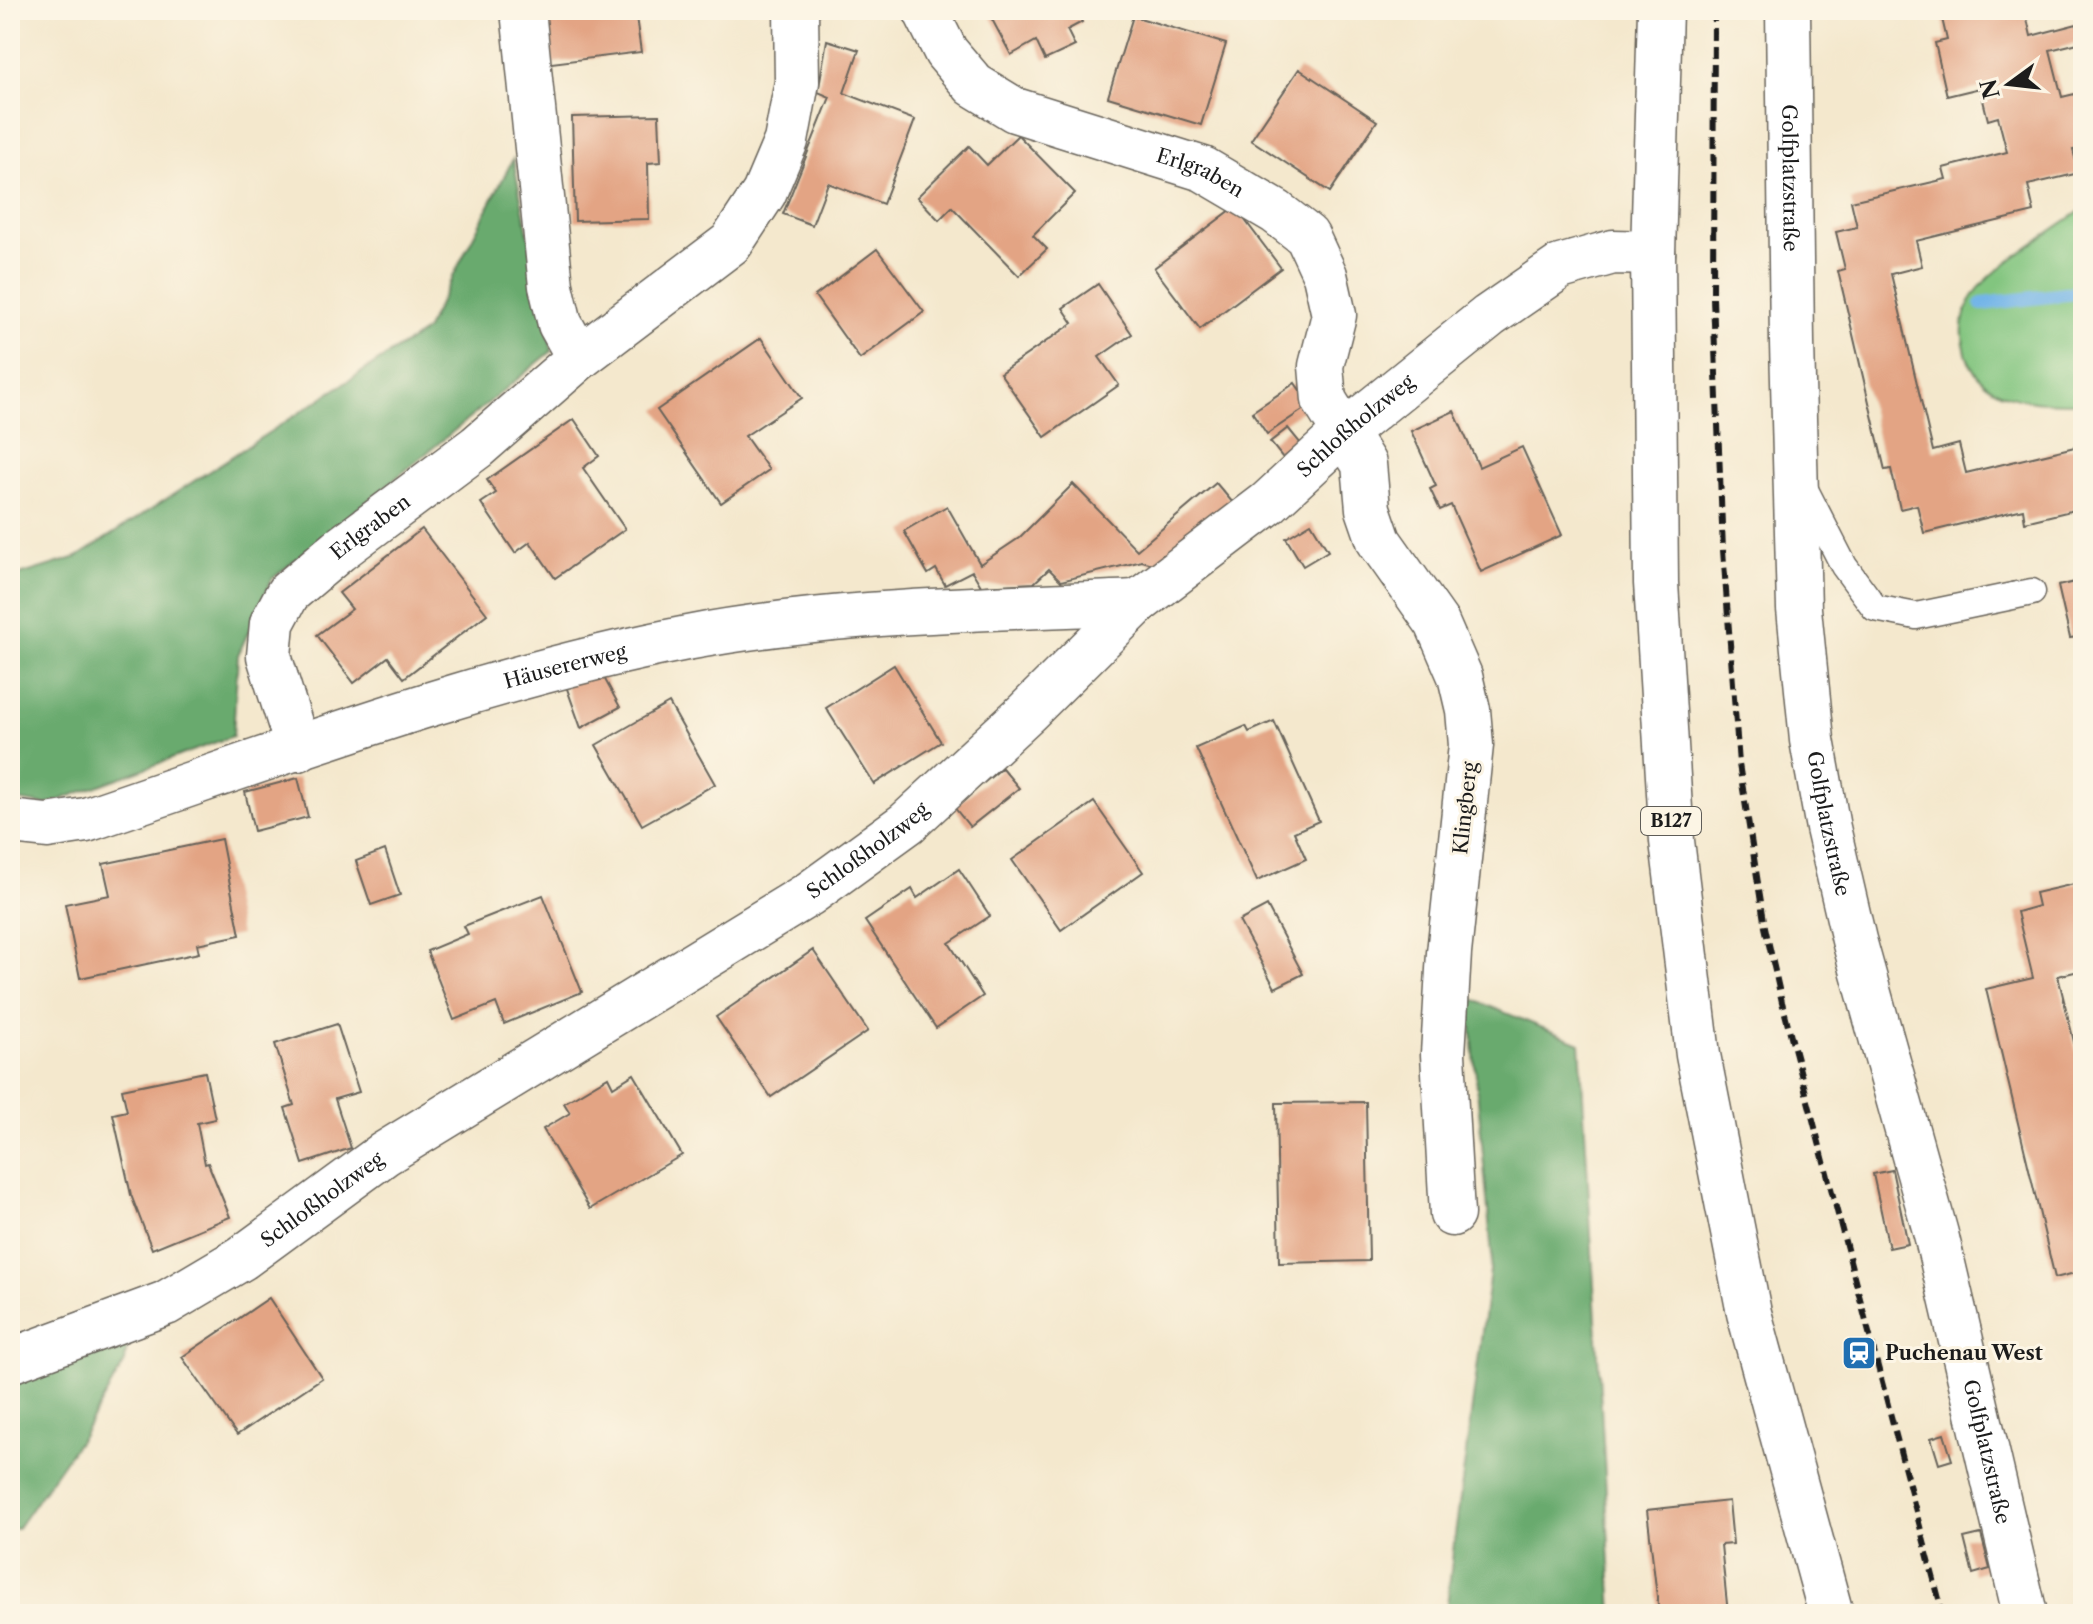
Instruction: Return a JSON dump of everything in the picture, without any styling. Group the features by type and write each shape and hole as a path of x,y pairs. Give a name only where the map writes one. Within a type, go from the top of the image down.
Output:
{"street":[{"path":"523,10 551,286 560,324 579,358"},
{"name":"Erlgraben","path":"298,749 269,656 272,623 288,593 339,550 477,447 579,358 731,243 764,193 786,141 797,82 796,10"},
{"name":"Erlgraben","path":"925,10 946,52 974,85 1015,110 1203,169 1276,212 1307,236 1325,275 1334,315 1321,366 1324,400 1345,432"},
{"name":"B127","path":"1660,10 1653,253 1656,583 1672,841 1698,1055 1749,1313 1831,1614"},
{"name":"Golfplatzstraße","path":"1788,10 1799,609 1812,740 1828,828 1854,940 1936,1234 2025,1614"},
{"name":"Schloßholzweg","path":"10,1361 166,1303 242,1258 384,1154 809,894 907,823 1027,712 1138,602 1268,503 1345,432 1489,316 1560,267 1613,252 1653,253"},
{"name":"Klingberg","path":"1345,432 1364,464 1368,509 1379,541 1437,623 1460,676 1468,710 1471,745 1449,953 1443,1054 1452,1214"},
{"name":"Häusererweg","path":"10,822 47,826 86,820 577,661 690,637 847,617 1138,602"}],"lane":[{"path":"1795,472 1844,566 1875,608 1916,616 2032,592"}],"green space":[{"path":"513,159 552,351 272,579 238,655 233,736 46,805 10,799 10,578 77,557 425,331"},
{"path":"2083,209 2083,403 2027,400 1993,389 1980,378 1970,363 1964,344 1962,330 1968,304 1997,271"},
{"path":"1469,998 1580,1043 1613,1614 1446,1614 1492,1256"},
{"path":"129,1329 125,1362 82,1436 17,1529 10,1529 10,1376"}],"building":[{"path":"537,10 635,10 641,52 544,64"},
{"path":"987,10 1076,10 1082,22 1067,30 1075,46 1045,60 1036,41 1011,55"},
{"path":"1940,10 2025,10 2031,36 2077,24 2082,42 2050,50 2062,97 2083,92 2083,148 2073,150 2079,173 2028,185 2034,212 1916,241 1922,266 1891,274 1933,451 1959,444 1966,473 2083,445 2083,508 2025,522 2023,509 1924,533 1917,505 1900,509 1891,469 1885,470 1838,271 1845,269 1836,232 1857,227 1851,201 1946,179 1943,168 2007,152 1998,117 1988,120 1980,88 1947,96 1935,43 1947,40"},
{"path":"1133,16 1226,44 1201,125 1108,97"},
{"path":"827,40 859,50 844,93 915,120 883,204 828,183 812,225 783,214 830,97 818,92"},
{"path":"1299,69 1377,121 1330,192 1251,140"},
{"path":"659,115 661,162 648,163 649,219 575,221 572,117"},
{"path":"1018,135 1075,193 1033,235 1047,249 1019,276 952,207 939,220 917,197 969,146 987,165"},
{"path":"1235,207 1281,268 1200,329 1154,268"},
{"path":"877,249 924,312 860,359 815,296"},
{"path":"1098,284 1132,334 1099,357 1119,385 1045,437 1000,373 1073,323 1063,308"},
{"path":"761,338 802,398 745,436 769,470 721,503 657,410"},
{"path":"1295,383 1310,405 1267,434 1252,412"},
{"path":"1454,411 1479,467 1522,447 1562,535 1481,572 1451,505 1440,510 1430,489 1436,486 1411,431"},
{"path":"574,419 599,456 583,468 625,529 555,578 530,542 515,553 481,503 496,493 487,480"},
{"path":"1288,428 1301,444 1283,458 1270,442"},
{"path":"1216,483 1233,503 1158,566 1142,561 1061,581 1049,569 1034,583 981,586 972,571 945,585 936,569 928,574 904,531 947,506 980,564 1019,538 1073,484 1137,550"},
{"path":"1311,523 1328,551 1303,566 1286,538"},
{"path":"422,529 487,614 404,678 388,657 354,683 317,635 352,609 339,593"},
{"path":"2083,580 2083,636 2070,638 2058,586"},
{"path":"894,665 941,742 874,784 826,708"},
{"path":"602,674 620,707 581,728 565,683"},
{"path":"669,703 715,784 642,825 596,745"},
{"path":"1274,721 1319,821 1294,832 1306,859 1257,881 1196,748 1246,726 1249,732"},
{"path":"1002,768 1019,788 970,827 954,807"},
{"path":"298,778 308,817 254,831 245,792"},
{"path":"1094,802 1143,872 1061,930 1012,860"},
{"path":"221,839 240,935 197,944 199,953 80,978 65,904 110,895 103,864"},
{"path":"385,850 400,895 371,905 356,861"},
{"path":"959,869 990,916 949,943 983,996 936,1028 865,921 912,889 917,898"},
{"path":"2083,882 2083,970 2058,976 2083,1079 2083,1271 2055,1278 1986,989 2033,978 2017,912 2038,906 2035,893"},
{"path":"543,895 582,992 504,1024 496,1003 454,1020 427,951 468,934 464,926"},
{"path":"1267,906 1303,974 1275,988 1239,921"},
{"path":"813,950 868,1031 771,1097 716,1017"},
{"path":"337,1024 359,1092 335,1099 351,1148 303,1164 285,1108 294,1105 275,1044"},
{"path":"205,1072 215,1119 197,1123 205,1164 208,1163 230,1217 152,1249 131,1195 113,1114 127,1111 122,1089"},
{"path":"634,1074 682,1155 590,1209 543,1129 570,1113 564,1103 608,1077 613,1087"},
{"path":"1366,1102 1369,1261 1279,1263 1276,1103"},
{"path":"1892,1170 1908,1244 1889,1248 1873,1174"},
{"path":"269,1298 322,1378 237,1435 182,1357"},
{"path":"1944,1434 1952,1460 1939,1464 1931,1438"},
{"path":"1729,1501 1733,1544 1721,1545 1728,1614 1659,1614 1647,1510"},
{"path":"1981,1534 1990,1569 1973,1574 1964,1538"}],"waterway":[{"path":"1982,304 2083,292"}],"railway":[{"path":"1714,10 1713,298 1723,550 1739,764 1765,927 1782,1002 1943,1614"}],"place":[{"name":"Puchenau West","path":"1859,1353"}]}
